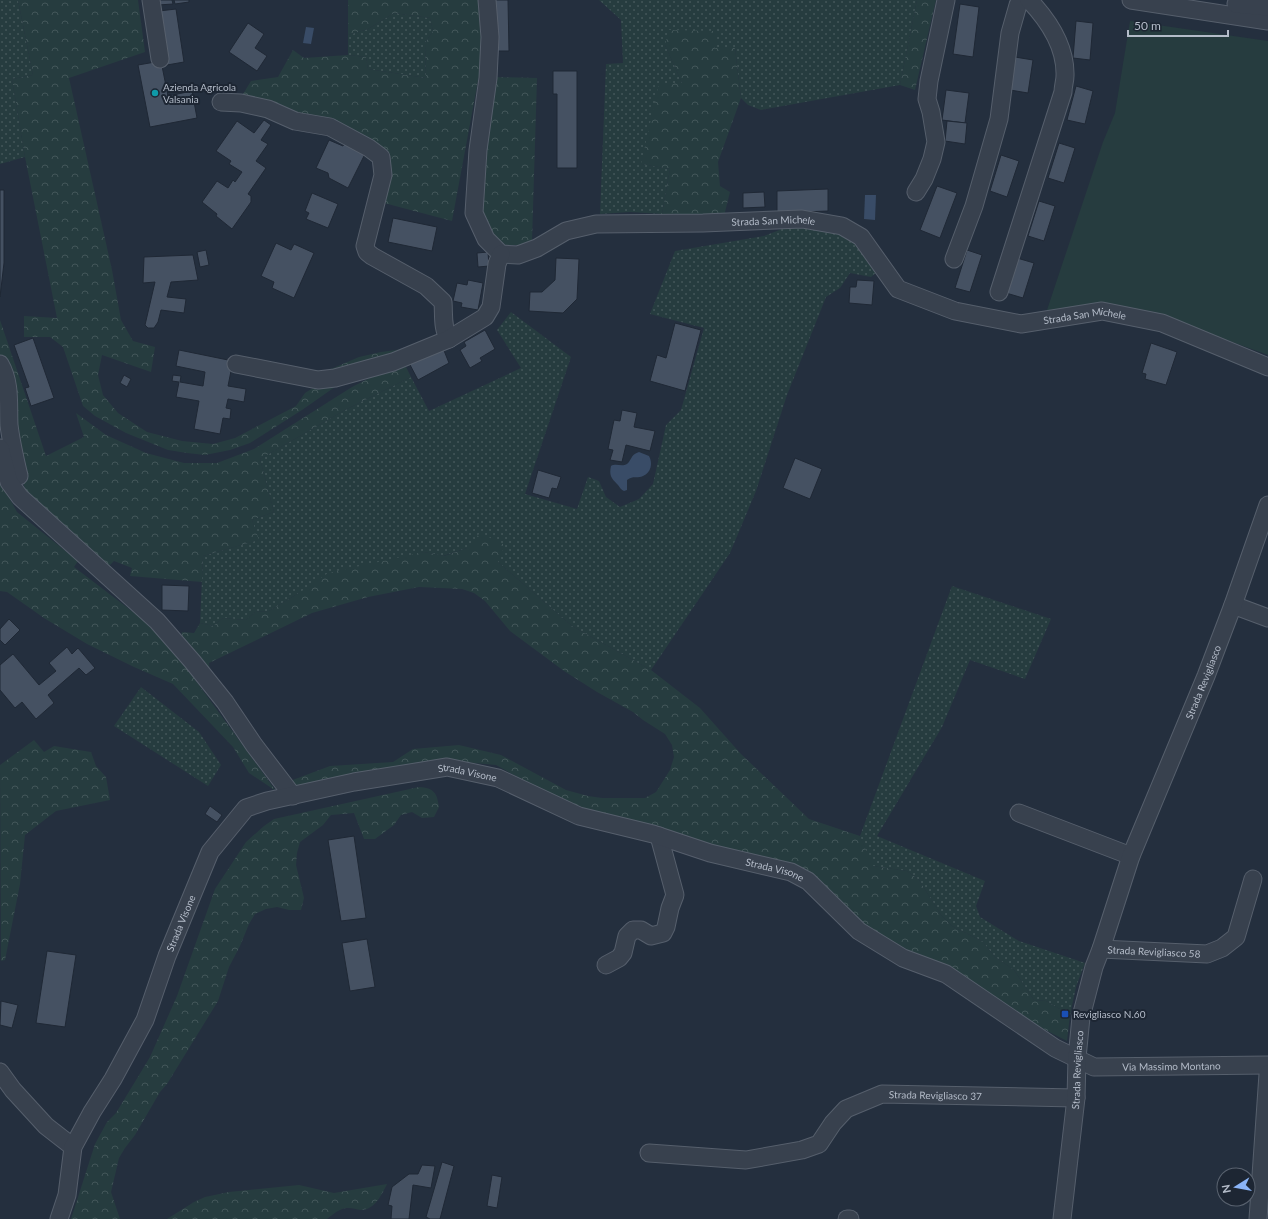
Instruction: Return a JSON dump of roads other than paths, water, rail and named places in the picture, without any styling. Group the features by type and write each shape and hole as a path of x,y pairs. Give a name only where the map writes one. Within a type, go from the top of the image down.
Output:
{"street":[{"path":"151,0 160,59"},
{"path":"236,364 318,380 335,378 393,362 449,339 485,317 491,307 496,264 501,254 486,239 474,213 478,150 488,78 490,37 488,0"},
{"path":"916,192 924,179 932,159 936,142 931,112 927,99 946,0"},
{"path":"954,260 974,206 999,119 1010,33 1018,5 1021,0"},
{"path":"999,292 1062,92 1065,75 1062,53 1054,34 1041,12 1029,0"},
{"path":"1131,0 1268,21"},
{"path":"1207,0 1260,8 1268,7"},
{"path":"221,102 241,103 268,109 295,121 330,127 369,148 380,157 383,175 365,246 372,256 426,286 443,302 444,328 449,339"},
{"name":"Strada San Michele","path":"501,254 518,255 537,248 566,232 596,224 703,223 802,219 842,226 861,237 898,289 955,311 1021,324 1102,311 1162,322 1195,338 1268,367"},
{"path":"0,364 5,373 9,397 9,425 15,458 22,490 31,508"},
{"path":"0,448 9,482 20,497 157,621 225,702 293,796"},
{"name":"Strada Revigliasco","path":"1062,1219 1076,1098 1076,1058 1081,1017 1094,967 1131,856 1206,676 1268,505"},
{"path":"1233,605 1268,618"},
{"name":"Strada Visone","path":"59,1219 67,1195 73,1147 92,1112 114,1079 145,1020 167,956 210,852 246,808 267,801 354,782 447,767 498,778 579,816 659,836 710,853 791,872 808,881 859,931 903,958 946,974 1055,1048 1076,1058"},
{"path":"1019,813 1131,856"},
{"path":"606,965 618,958 623,953 627,936 633,930 641,930 651,936 663,933 666,927 674,895 659,836"},
{"name":"Strada Revigliasco 58","path":"1101,949 1207,954 1222,948 1236,937 1253,879"},
{"name":"Via Massimo Montano","path":"1076,1058 1094,1067 1268,1065"},
{"path":"0,1072 13,1090 46,1126 73,1147"},
{"path":"1258,1219 1268,1074"},
{"name":"Strada Revigliasco 37","path":"649,1153 746,1160 802,1150 819,1144 833,1123 846,1109 882,1094 1076,1098"}],"water":[{"path":"306,27 314,28 311,44 303,43"},
{"path":"865,195 876,195 875,220 864,219"},
{"path":"639,452 649,456 651,462 650,468 646,475 627,480 627,490 624,491 612,478 610,474 611,466 627,464 634,455"}],"place":[{"name":"Azienda Agricola Valsania","path":"155,93"},
{"name":"Revigliasco N.60","path":"1065,1014"}]}
